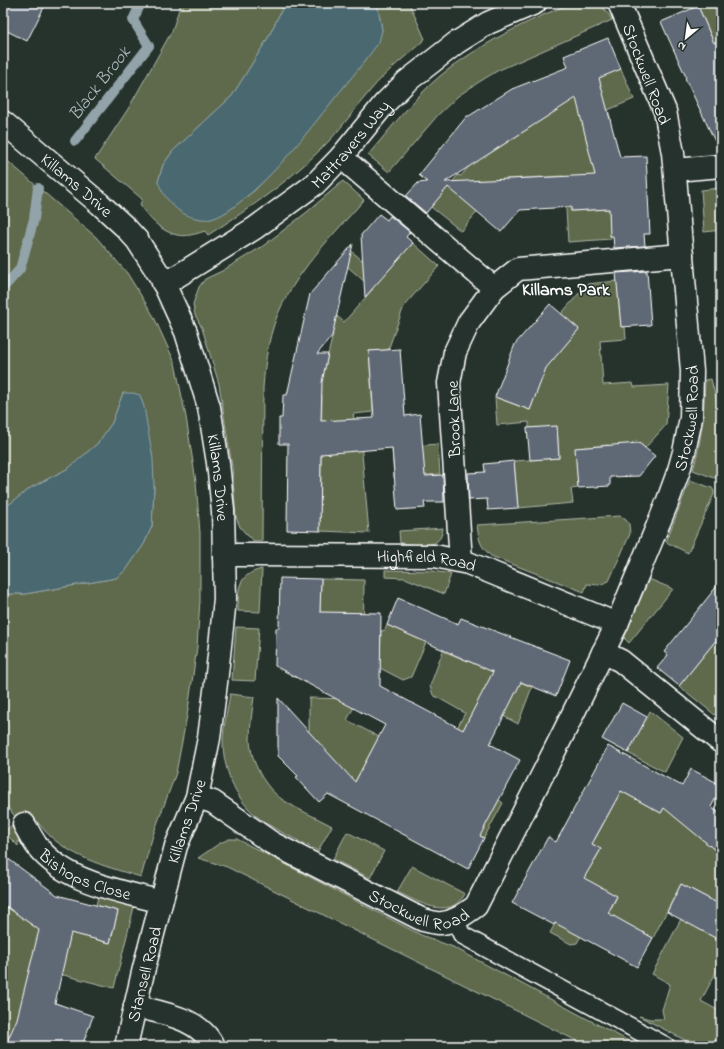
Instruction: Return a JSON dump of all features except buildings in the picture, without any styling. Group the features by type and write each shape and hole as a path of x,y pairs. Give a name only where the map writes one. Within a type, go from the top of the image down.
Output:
{"street":[{"name":"Mattravers Way","path":"163,283 176,277 255,228 314,184 341,158 385,103 406,82 456,43 488,23 535,3"},
{"name":"Stockwell Road","path":"197,797 213,802 272,842 424,920 442,923 455,920 465,915 476,906 563,734 616,624 667,503 679,470 691,418 692,371 673,153 665,111 619,3"},
{"name":"Killams Drive","path":"10,128 100,204 137,240 162,279 186,332 209,407 224,511 224,599 216,683 209,738 197,797 176,846 161,902"},
{"path":"341,158 494,288"},
{"path":"675,170 721,166"},
{"name":"Brook Lane","path":"461,561 449,383 455,352 469,322 494,288 518,269 682,255"},
{"name":"Highfield Road","path":"224,556 435,556 461,561 480,567 616,624"},
{"path":"603,652 621,661 721,742"},
{"name":"Bishops Close","path":"24,824 36,845 46,856 70,873 98,885 161,902"},
{"name":"Stansell Road","path":"126,1046 161,902"},
{"path":"135,1006 186,1020 200,1029 213,1046"}],"lane":[{"path":"455,920 462,935 666,1046"}],"green space":[{"path":"181,3 285,3 268,38 232,96 173,151 163,165 158,182 210,219 228,211 255,190 285,158 369,55 382,30 377,3 409,3 425,39 376,84 330,140 302,167 241,214 208,235 205,231 180,236 166,231 156,224 140,205 142,199 95,159 128,109 172,31"},
{"path":"573,3 591,3 601,6 612,20 497,71 458,96 438,115 389,172 368,155 402,114 440,76 470,54 504,34 521,25"},
{"path":"697,3 721,3 721,40 714,43"},
{"path":"621,69 634,99 608,110 611,120 592,124 609,193 570,195 571,211 609,209 611,239 568,242 564,176 505,179 461,231 431,207 458,175 461,176 481,151 489,154 532,126 513,96 566,75"},
{"path":"3,157 96,237 127,273 153,315 175,363 186,417 196,482 200,533 200,600 197,647 188,710 176,773 153,835 141,877 94,862 71,851 51,837 32,816 24,822 20,829 18,846 4,832 18,820 3,802 3,594 25,594 116,578 126,570 144,544 152,526 154,486 123,393 112,423 98,443 69,468 32,487 3,509"},
{"path":"343,181 364,200 299,276 282,305 271,335 266,356 263,388 262,541 254,541 240,527 236,517 232,467 219,384 202,328 195,315 193,304 199,287 205,279 222,271 263,246 307,212"},
{"path":"721,188 721,204 719,204 721,230 704,232 701,190"},
{"path":"413,243 439,266 404,306 388,350 369,351 373,412 353,414 354,419 359,419 369,533 320,531 322,395 295,375 322,380 333,334 312,295 344,322 373,289 340,260 349,249 382,277"},
{"path":"617,281 621,326 625,327 626,339 600,341 603,385 633,383 634,387 669,385 666,425 645,448 635,440 624,453 608,445 576,448 578,488 571,489 573,503 518,508 514,461 559,458 557,427 529,428 529,422 497,425 495,397 530,410 544,371 514,360 549,364 579,329 561,314 587,284"},
{"path":"711,379 721,418 721,461 718,477 714,478 693,470 699,448 705,380"},
{"path":"438,444 440,474 394,478 392,448"},
{"path":"690,480 712,488 714,494 688,553 666,542"},
{"path":"620,516 629,524 630,534 609,581 599,585 587,584 584,592 491,556 480,542 477,525"},
{"path":"443,528 438,541 433,544 421,545 400,543 399,531"},
{"path":"262,569 260,612 238,611 238,596 243,579 248,575"},
{"path":"385,570 433,571 451,574 444,594 405,578 385,577"},
{"path":"321,579 364,580 363,662 380,662 381,631 385,630 387,625 426,642 411,677 403,680 376,666 347,720 379,737 344,802 328,794 304,730 309,731 309,698 352,699 320,613"},
{"path":"649,579 673,589 629,643 624,638"},
{"path":"236,627 259,628 255,681 232,680"},
{"path":"721,634 721,708 715,715 679,686"},
{"path":"443,651 532,687 518,724 478,702 463,730 494,746 475,782 503,803 484,838 438,814 436,768 465,713 433,695 430,686"},
{"path":"230,694 254,697 250,740 253,757 264,781 276,795 289,804 332,826 318,851 260,819 247,807 236,791 225,762 223,742"},
{"path":"650,711 683,737 665,772 628,753"},
{"path":"677,784 718,812 698,836 721,855 721,905 681,884 653,938 608,914 617,897 606,890 577,943 571,944 550,933 589,860 594,862 601,849 564,828 566,824 595,839 621,791 661,813"},
{"path":"347,832 384,851 370,878 333,859"},
{"path":"229,839 237,839 421,935 453,947 638,1046 587,1046 227,867 198,858 220,843"},
{"path":"412,866 465,894 451,907 442,908 424,904 397,892"},
{"path":"98,897 134,907 114,988 48,971 54,1003 61,1005 47,1046 3,1046 3,904 41,931 61,930 110,943 118,911 96,905"},
{"path":"681,919 721,941 721,963 701,1001 721,1012 721,1046 696,1046 639,1016 650,1019 664,1019 662,1010 670,984 652,974"},
{"path":"165,1040 174,1041 185,1046 155,1046 158,1042"}],"water":[{"path":"285,3 377,3 382,30 379,42 301,140 278,167 253,191 230,210 215,218 202,219 187,215 181,212 170,202 161,189 158,182 163,165 173,151 232,96 268,38"},
{"path":"123,393 140,395 144,407 153,459 154,486 152,526 144,544 126,570 116,578 25,594 3,594 3,509 32,487 69,468 98,443 112,423"}],"waterway":[{"name":"Black Brook","path":"75,141 149,46 133,20 141,3"},
{"name":"Black Brook","path":"3,288 20,269 34,219 38,188"}],"district":[{"name":"Killams Park","path":"566,289"}]}
